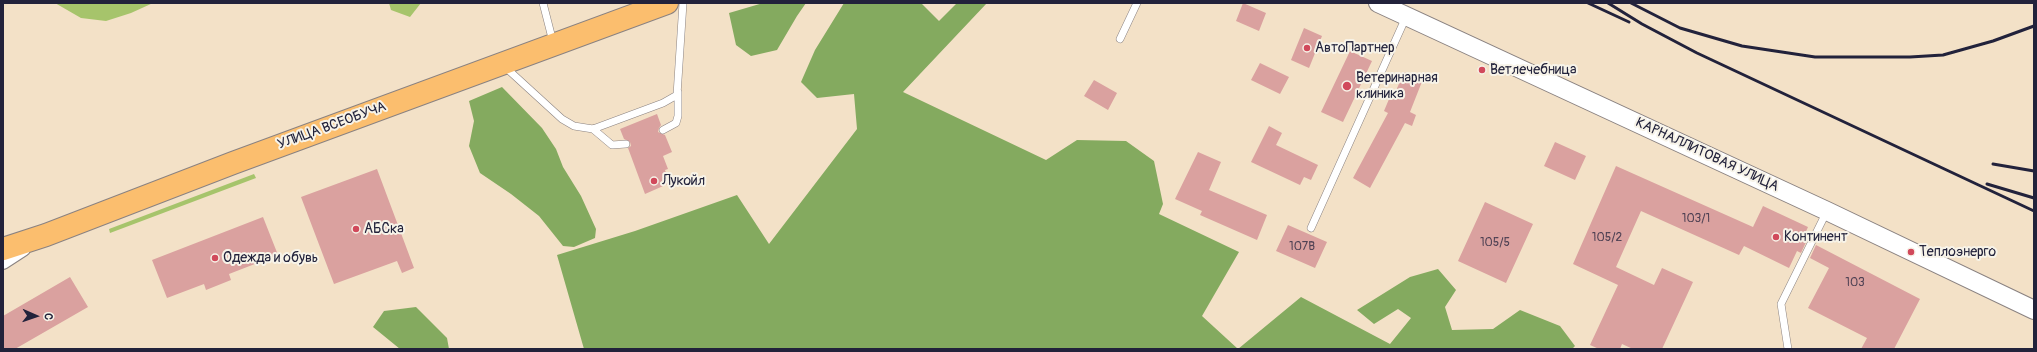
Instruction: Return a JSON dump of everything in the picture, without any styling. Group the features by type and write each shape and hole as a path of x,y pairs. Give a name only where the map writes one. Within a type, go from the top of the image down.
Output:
{"main road":[{"name":"УЛИЦА ВСЕОБУЧА","path":"46,235 233,163 667,3"},
{"path":"3,248 46,235"}],"street":[{"name":"КАРНАЛЛИТОВАЯ УЛИЦА","path":"1378,3 1827,210 2034,310"},
{"name":"УЛИЦА ВСЕОБУЧА","path":"3,262 46,235"}],"lane":[{"path":"543,3 554,44"},
{"path":"663,130 676,123 678,116 683,3"},
{"path":"1120,39 1137,3"},
{"path":"1311,228 1406,17"},
{"path":"501,63 562,119 574,126 593,129 674,98 678,92"},
{"path":"593,129 612,145 626,144"},
{"path":"1788,349 1781,304 1827,210"}],"green space":[{"path":"55,3 153,3 131,13 106,21 81,18"},
{"path":"389,3 421,3 410,17 391,10"},
{"path":"763,3 806,3 777,50 751,56 736,45 729,13"},
{"path":"844,3 921,3 939,21 957,3 987,3 903,92 1046,160 1077,140 1126,141 1154,161 1163,204 1159,214 1239,252 1202,316 1238,349 584,349 557,255 635,231 737,195 769,244 857,129 854,94 817,98 801,82 815,50"},
{"path":"502,87 542,128 556,149 563,167 581,196 596,229 595,238 574,247 563,246 539,216 511,194 480,173 469,146 474,121 469,101"},
{"path":"254,174 256,178 110,233 109,229"},
{"path":"1438,269 1456,290 1445,307 1452,330 1493,329 1520,310 1560,326 1575,346 1572,349 1238,349 1301,297 1390,344 1411,318 1398,309 1374,324 1357,310 1410,277"},
{"path":"416,307 447,338 449,349 400,349 373,327 384,311"}],"building":[{"path":"1243,3 1266,13 1259,31 1236,21"},
{"name":"АвтоПартнер","path":"1304,28 1322,36 1309,68 1291,60"},
{"name":"Ветеринарная клиника","path":"1350,51 1372,61 1343,122 1321,112"},
{"path":"1260,63 1289,77 1280,94 1251,80"},
{"path":"1404,72 1423,79 1410,112 1416,115 1412,126 1405,123 1370,188 1353,178 1388,113 1384,111 1392,92 1395,93"},
{"path":"1094,80 1117,93 1108,110 1084,96"},
{"path":"657,114 661,125 658,132 665,135 672,152 663,156 668,169 665,170 670,183 645,194 628,148 631,146 630,142 624,139 620,129"},
{"path":"1269,126 1282,133 1276,145 1318,165 1311,180 1304,177 1300,185 1251,162"},
{"path":"1555,142 1586,156 1575,180 1544,166"},
{"path":"1198,152 1221,162 1209,190 1267,215 1257,240 1200,215 1202,211 1175,199"},
{"path":"1616,166 1753,227 1763,206 1808,227 1803,238 1807,240 1801,253 1797,251 1789,268 1744,246 1739,255 1641,211 1616,267 1654,285 1662,268 1693,282 1662,349 1633,349 1622,344 1620,349 1599,349 1590,345 1618,285 1573,264"},
{"name":"АБСка","path":"377,169 414,268 402,273 397,261 334,284 301,197"},
{"path":"1485,202 1533,224 1506,283 1458,261"},
{"name":"Одежда и обувь","path":"263,217 278,255 229,274 231,280 206,290 204,284 167,298 152,260"},
{"path":"1288,225 1327,242 1315,268 1276,251"},
{"path":"1816,245 1920,299 1894,349 1861,349 1867,338 1808,308 1829,268 1810,258"},
{"path":"70,277 88,307 15,349 3,349 3,316"}],"railway":[{"path":"1588,3 1629,22"},
{"path":"1608,3 1642,24 1697,53 2034,211"},
{"path":"1631,3 1680,28 1742,46 1815,57 1910,57 1943,55 1993,41 2034,26"},
{"path":"1993,164 2034,171"},
{"path":"1987,184 2034,198"}],"place":[{"name":"АвтоПартнер","path":"1307,48"},
{"name":"Ветлечебница","path":"1482,70"},
{"name":"Ветеринарная клиника","path":"1347,86"},
{"name":"Лукойл","path":"654,181"},
{"name":"АБСка","path":"356,229"},
{"name":"Континент","path":"1776,237"},
{"name":"Теплоэнерго","path":"1911,252"},
{"name":"Одежда и обувь","path":"215,258"}]}
